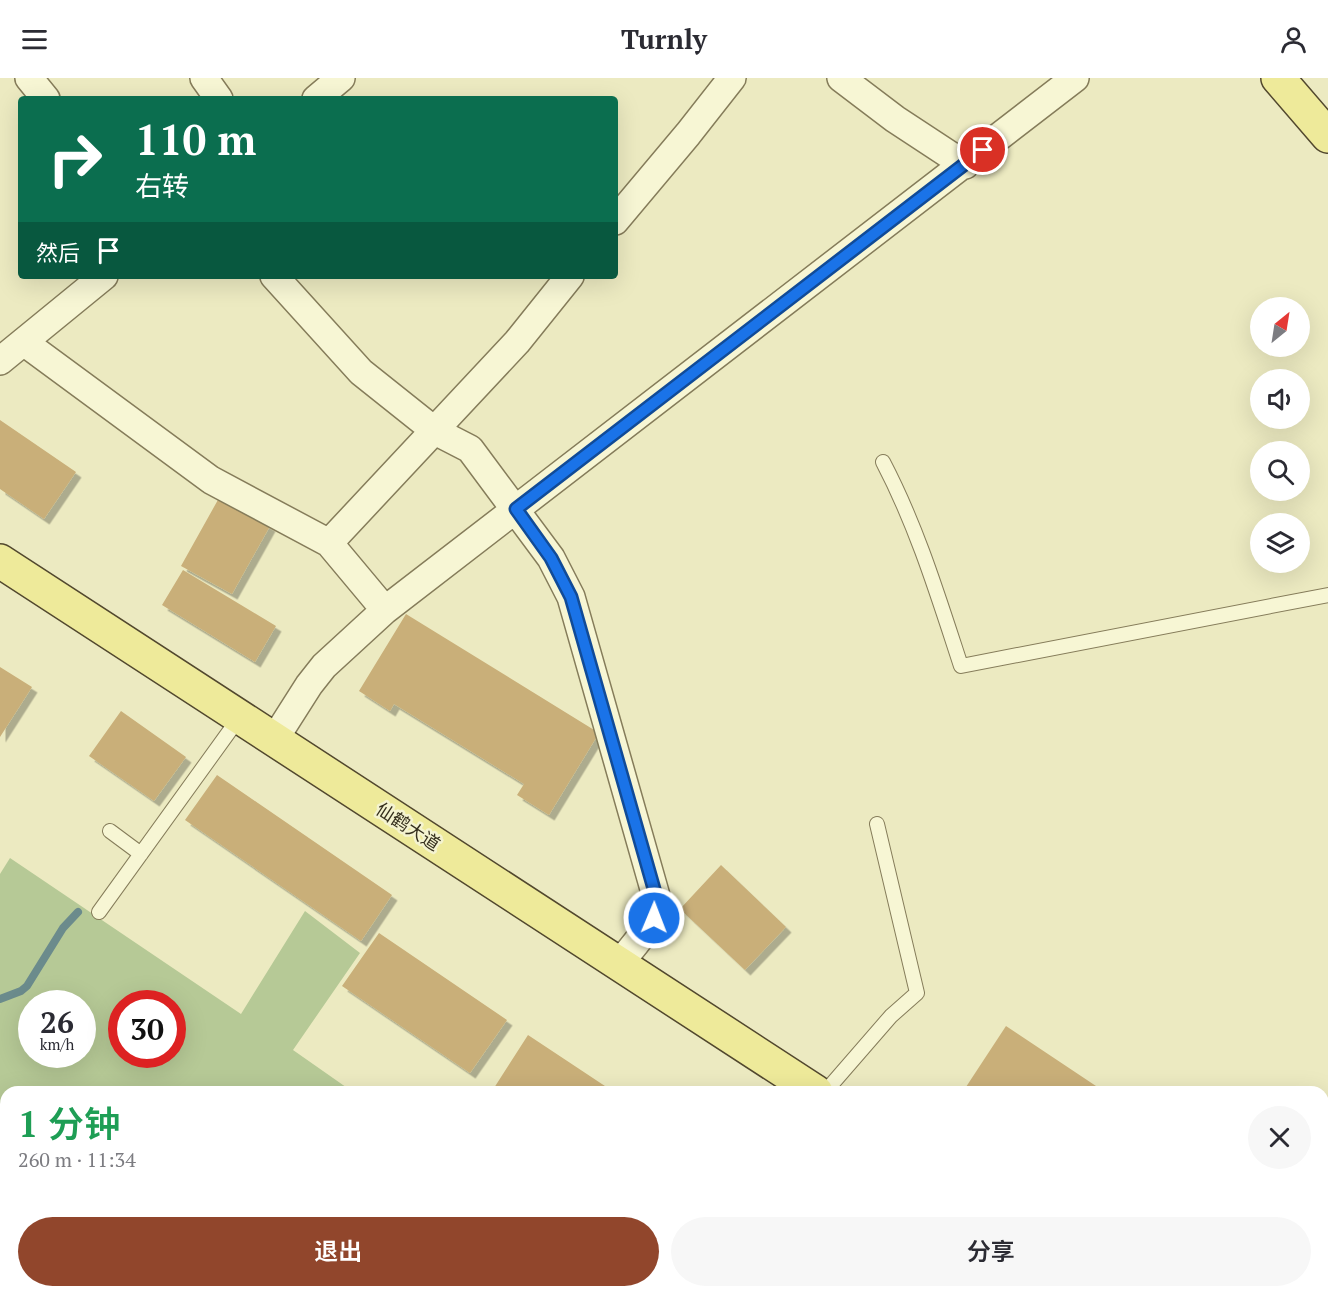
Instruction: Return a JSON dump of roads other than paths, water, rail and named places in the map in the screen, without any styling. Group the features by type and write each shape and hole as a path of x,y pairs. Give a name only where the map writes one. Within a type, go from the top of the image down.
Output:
{"main road":[{"path":"1278,78 1328,136"},
{"name":"仙鹤大道","path":"0,561 807,1086"}],"street":[{"path":"29,78 44,96"},
{"path":"204,78 217,96"},
{"path":"319,96 340,78"},
{"path":"618,217 732,78"},
{"path":"841,78 895,119 965,165"},
{"path":"274,740 324,666 385,610 1075,78"},
{"path":"0,361 25,343 100,279"},
{"path":"277,279 361,372 435,431 470,448 551,558 571,597 656,896 657,908 654,918 619,964"},
{"path":"329,543 517,342 568,279"},
{"path":"25,343 211,480 329,543 385,610"}],"lane":[{"path":"883,462 900,494 916,533 961,666 1328,595"},
{"path":"99,912 239,718"},
{"path":"830,1086 891,1016 917,993 877,824"},
{"path":"110,831 141,854"}],"waterway":[{"path":"0,999 21,991 27,986 63,928 78,912"}]}
